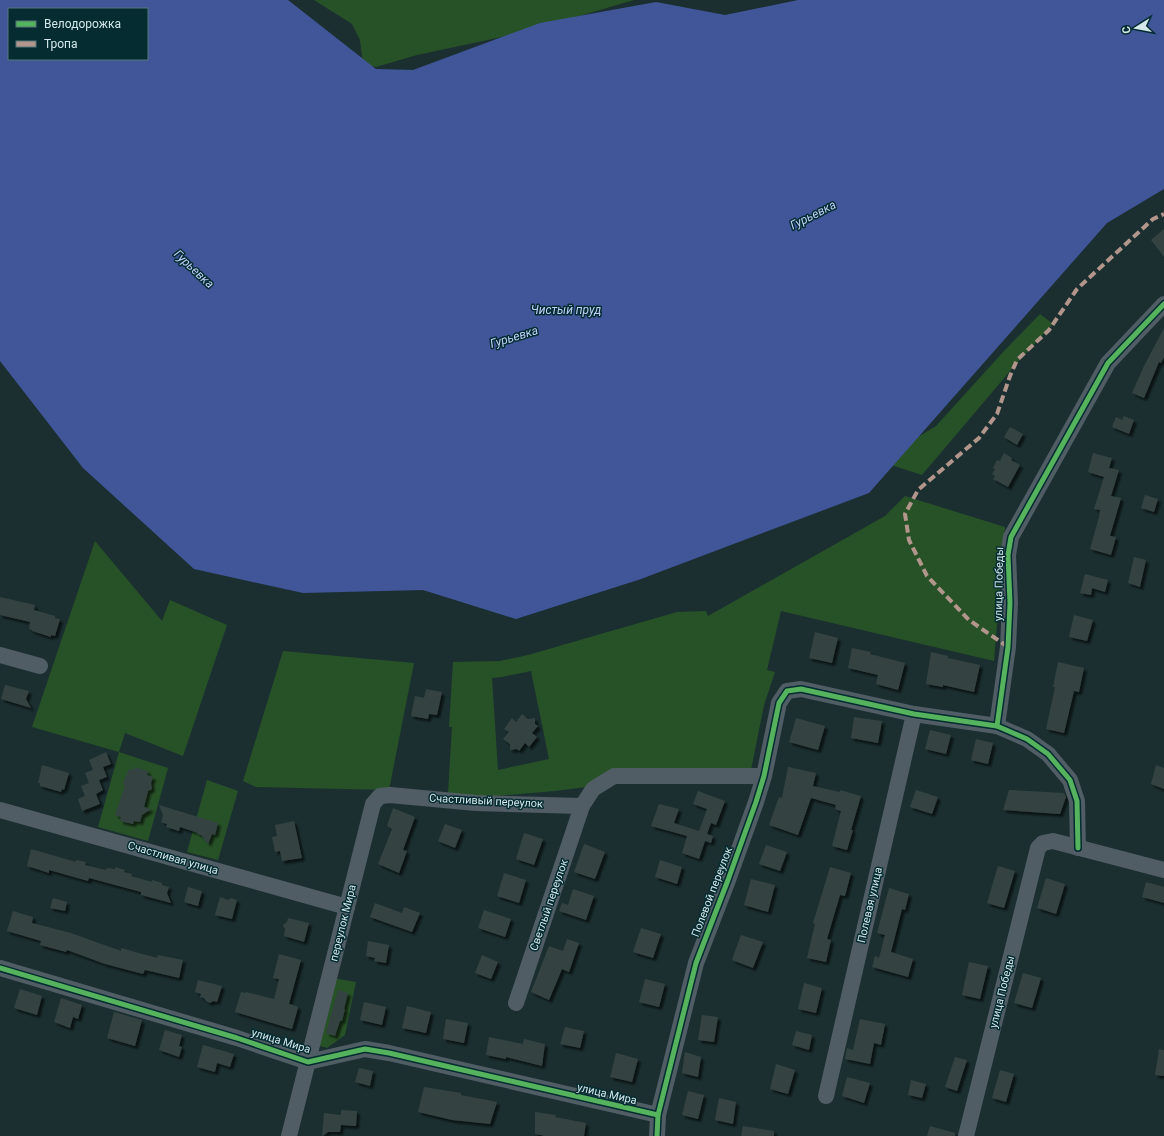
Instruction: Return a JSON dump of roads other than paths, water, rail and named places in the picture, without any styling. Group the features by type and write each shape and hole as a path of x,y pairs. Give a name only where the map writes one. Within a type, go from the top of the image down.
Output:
{"street":[{"name":"улица Победы","path":"997,726 1008,647 1010,604 1008,555 1011,537 1108,363 1164,304"},
{"path":"0,655 40,666"},
{"name":"Полевой переулок","path":"658,1115 696,963 731,873 756,802 764,776 779,703 787,691 801,689 914,714"},
{"path":"914,714 997,726 1028,738 1048,754 1070,780 1077,801 1078,848 1164,870"},
{"name":"Полевая улица","path":"826,1096 914,714"},
{"name":"Светлый переулок","path":"516,1003 582,806 593,789 614,776 764,776"},
{"name":"Счастливый переулок","path":"390,795 476,803 582,806"},
{"name":"переулок Мира","path":"289,1136 373,804 380,796 390,795"},
{"name":"Счастливая улица","path":"0,810 347,907"},
{"name":"улица Победы","path":"966,1136 1038,848 1043,843 1053,841 1078,848"},
{"name":"улица Мира","path":"0,968 237,1038 308,1062 365,1049 389,1053 658,1115"},
{"path":"657,1136 658,1115"}],"water":[{"name":"Чистый пруд","path":"0,0 288,0 376,69 413,70 540,23 656,2 725,15 798,0 1164,0 1164,189 1107,223 869,493 641,579 516,619 423,590 303,593 194,569 83,468 0,361"}],"water label":[{"name":"Гурьевка","path":"813,215"},
{"name":"Гурьевка","path":"194,269"},
{"name":"Гурьевка","path":"514,337"}]}
